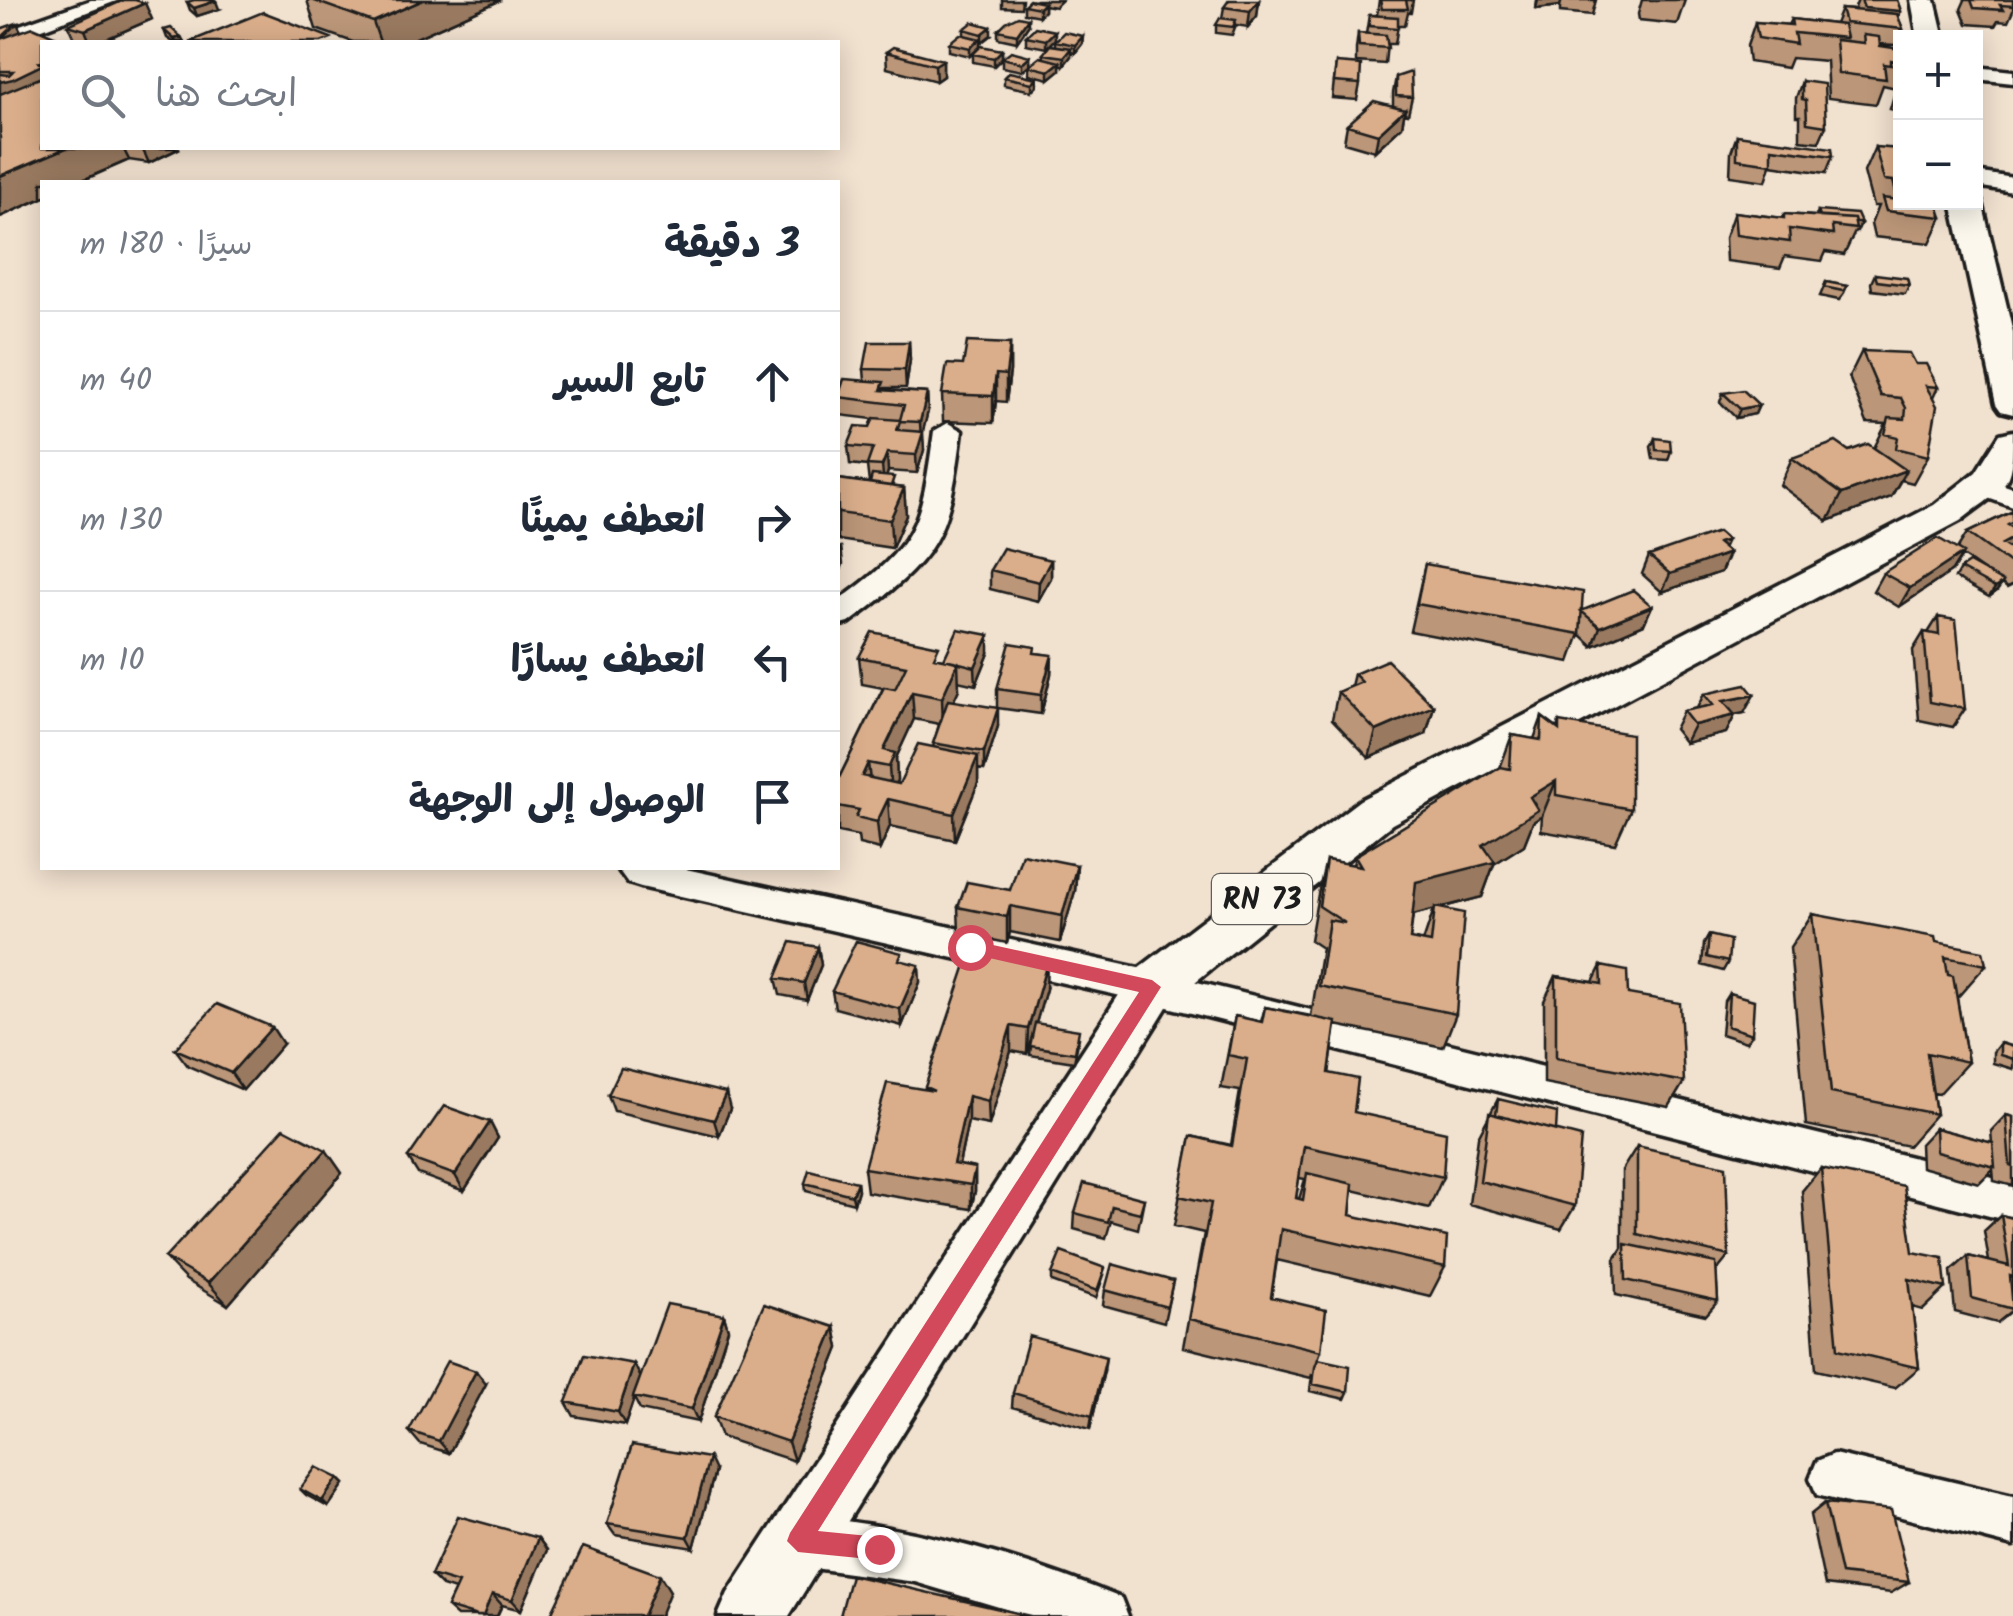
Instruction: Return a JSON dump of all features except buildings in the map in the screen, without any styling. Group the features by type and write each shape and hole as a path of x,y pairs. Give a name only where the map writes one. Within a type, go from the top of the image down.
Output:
{"main road":[{"path":"1923,0 1929,30"},
{"path":"1970,210 2013,404"},
{"name":"RN 73","path":"751,1616 1152,987 1376,812 1947,513 1997,492 2013,442"}],"street":[{"path":"0,40 109,0"},
{"path":"1983,73 2013,77"},
{"path":"1983,180 2013,184"},
{"path":"840,614 899,569 925,539 935,512 948,431"},
{"path":"637,870 641,874 1152,987 2013,1202"},
{"path":"1834,1478 2013,1521"},
{"path":"798,1541 854,1543 905,1554 1103,1616"}],"route":[{"path":"879,1549 854,1543 798,1541 1152,987 970,947"}]}
